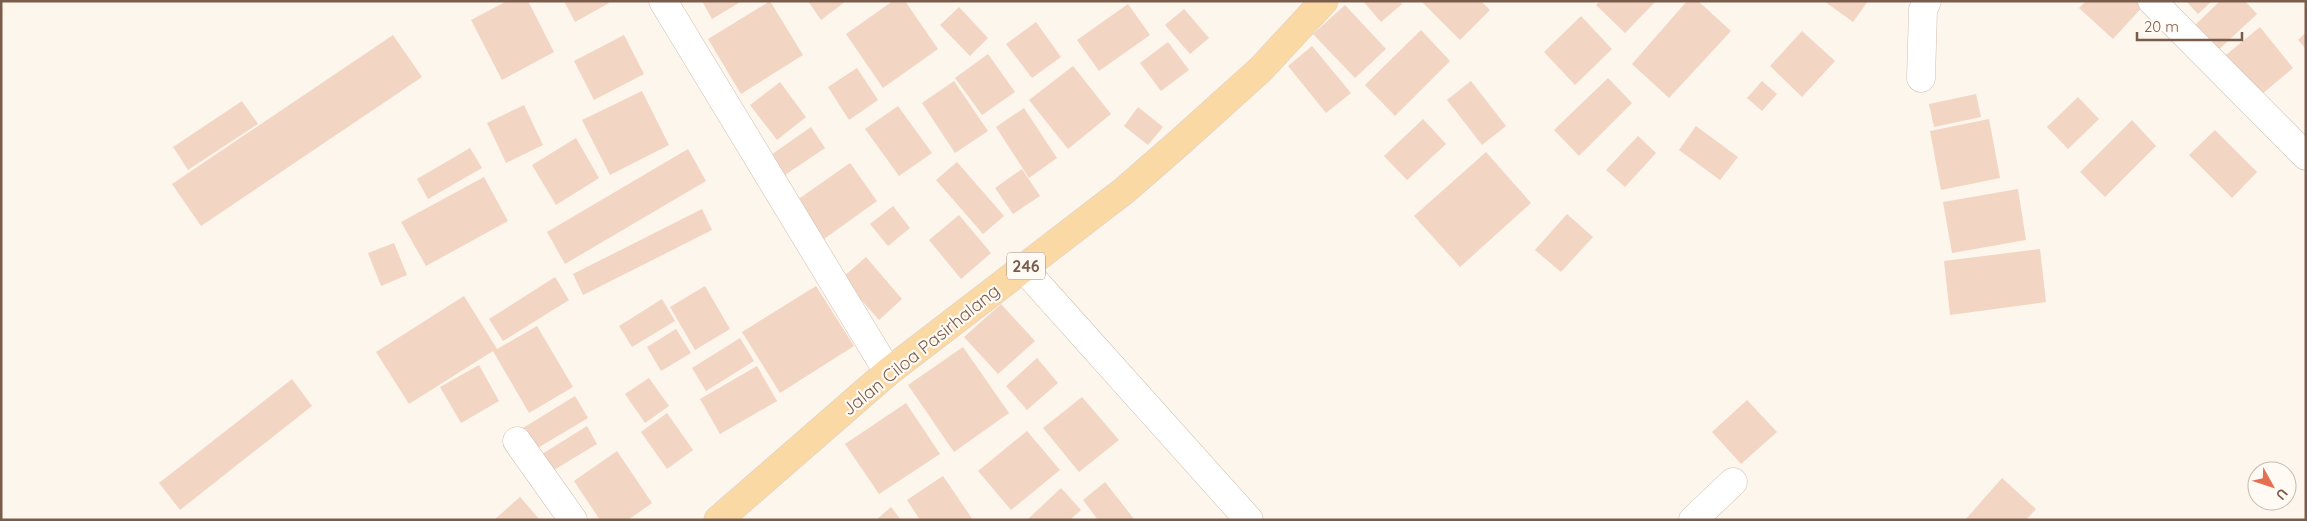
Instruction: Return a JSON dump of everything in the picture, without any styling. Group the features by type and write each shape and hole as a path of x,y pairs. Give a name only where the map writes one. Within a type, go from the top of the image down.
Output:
{"main road":[{"name":"Jalan Ciloa Pasirhalang","path":"718,520 888,372 1125,190 1261,69 1324,1"}],"street":[{"path":"663,1 888,372"},
{"path":"1921,78 1923,10 1927,1"},
{"path":"2152,1 2306,156"},
{"path":"1024,269 1249,520"},
{"path":"517,441 574,520"},
{"path":"1693,520 1733,482"}],"building":[{"path":"507,1 528,1 554,52 502,80 471,20"},
{"path":"564,1 608,1 609,3 575,22"},
{"path":"702,1 742,1 712,19"},
{"path":"770,1 803,55 741,94 708,39"},
{"path":"808,1 846,1 821,20"},
{"path":"893,1 905,1 938,49 883,88 846,34"},
{"path":"1363,1 1400,1 1402,4 1381,22"},
{"path":"1421,1 1481,1 1490,10 1460,40"},
{"path":"1600,1 1656,1 1625,33 1596,5"},
{"path":"1687,1 1698,1 1731,31 1669,98 1632,64"},
{"path":"1824,1 1868,1 1853,22"},
{"path":"2086,1 2144,1 2146,3 2113,39 2079,8"},
{"path":"2186,1 2212,1 2198,14"},
{"path":"2220,1 2245,1 2257,14 2213,55 2190,30"},
{"path":"1128,4 1150,35 1099,71 1077,40"},
{"path":"1345,5 1386,49 1355,78 1313,34"},
{"path":"959,7 988,38 970,56 940,25"},
{"path":"1184,9 1209,38 1190,54 1165,25"},
{"path":"1581,16 1612,49 1575,85 1544,52"},
{"path":"1036,22 1061,57 1032,78 1006,44"},
{"path":"2260,27 2293,68 2255,100 2221,59"},
{"path":"1421,30 1450,61 1395,116 1365,85"},
{"path":"1802,31 1835,61 1802,97 1770,66"},
{"path":"2306,32 2306,49 2298,40"},
{"path":"393,35 422,77 201,226 172,184"},
{"path":"624,35 644,74 594,100 574,61"},
{"path":"1168,42 1189,70 1161,91 1140,63"},
{"path":"1312,46 1351,93 1326,113 1288,66"},
{"path":"988,54 1015,92 982,115 955,78"},
{"path":"1073,66 1111,114 1068,149 1029,100"},
{"path":"857,68 878,100 849,120 828,87"},
{"path":"1608,78 1632,103 1579,156 1554,130"},
{"path":"954,81 988,131 955,153 922,103"},
{"path":"1471,81 1506,126 1482,145 1447,100"},
{"path":"1762,81 1777,94 1762,111 1747,98"},
{"path":"780,82 806,117 777,140 750,105"},
{"path":"642,91 669,145 610,175 582,120"},
{"path":"1976,94 1981,117 1934,127 1929,104"},
{"path":"2078,97 2099,119 2068,149 2047,127"},
{"path":"242,101 258,124 188,170 173,147"},
{"path":"524,105 543,145 506,163 487,123"},
{"path":"898,106 932,153 899,176 865,129"},
{"path":"1138,107 1163,127 1148,145 1124,126"},
{"path":"1024,108 1057,158 1029,178 996,127"},
{"path":"1423,119 1446,144 1407,180 1384,156"},
{"path":"1989,119 2000,178 1941,190 1930,131"},
{"path":"2132,120 2156,146 2105,197 2080,172"},
{"path":"1696,126 1738,157 1720,180 1679,150"},
{"path":"811,127 825,148 785,175 771,155"},
{"path":"2215,130 2257,172 2232,198 2189,155"},
{"path":"1638,136 1656,153 1625,187 1606,170"},
{"path":"576,138 599,178 556,205 532,165"},
{"path":"470,148 482,168 428,199 417,179"},
{"path":"688,149 706,181 565,264 547,232"},
{"path":"1486,152 1531,203 1460,267 1414,216"},
{"path":"957,162 1004,216 983,234 936,180"},
{"path":"850,163 877,201 824,239 797,200"},
{"path":"1022,169 1040,196 1013,214 995,188"},
{"path":"484,177 508,221 426,266 401,222"},
{"path":"2018,189 2026,240 1952,253 1943,202"},
{"path":"893,206 910,228 888,246 870,224"},
{"path":"702,209 712,230 583,295 573,274"},
{"path":"1567,214 1593,237 1561,272 1535,250"},
{"path":"959,215 991,253 961,279 929,240"},
{"path":"394,243 407,275 381,286 368,253"},
{"path":"2040,249 2046,302 1950,315 1944,261"},
{"path":"866,257 902,299 879,320 842,278"},
{"path":"555,277 569,300 503,341 489,319"},
{"path":"705,286 730,329 695,350 670,307"},
{"path":"816,286 854,346 780,393 742,332"},
{"path":"464,296 497,349 537,326 573,387 529,413 493,351 409,404 376,352"},
{"path":"662,299 675,321 632,347 619,326"},
{"path":"1001,304 1035,341 998,374 964,337"},
{"path":"676,329 691,353 661,371 647,347"},
{"path":"740,338 754,361 706,391 692,368"},
{"path":"963,347 1009,413 954,452 908,385"},
{"path":"1037,358 1058,383 1027,410 1006,386"},
{"path":"479,365 499,401 461,423 440,387"},
{"path":"757,366 777,401 720,434 700,399"},
{"path":"649,378 669,406 645,423 625,394"},
{"path":"292,379 312,406 180,510 159,483"},
{"path":"575,396 588,418 531,452 518,431"},
{"path":"1082,397 1119,440 1079,472 1043,428"},
{"path":"1747,400 1777,432 1741,464 1712,432"},
{"path":"906,403 940,454 879,494 845,444"},
{"path":"667,413 693,450 667,469 641,432"},
{"path":"587,426 597,444 549,473 539,456"},
{"path":"1027,431 1060,470 1011,510 978,471"},
{"path":"617,451 652,503 628,520 600,520 574,481"},
{"path":"943,476 973,520 920,520 907,500"},
{"path":"2002,478 2036,509 2026,520 1965,520"},
{"path":"1105,482 1134,519 1098,520 1083,500"},
{"path":"1061,488 1081,510 1070,520 1027,520"},
{"path":"520,497 540,520 494,520"},
{"path":"891,507 901,520 876,520"}]}
